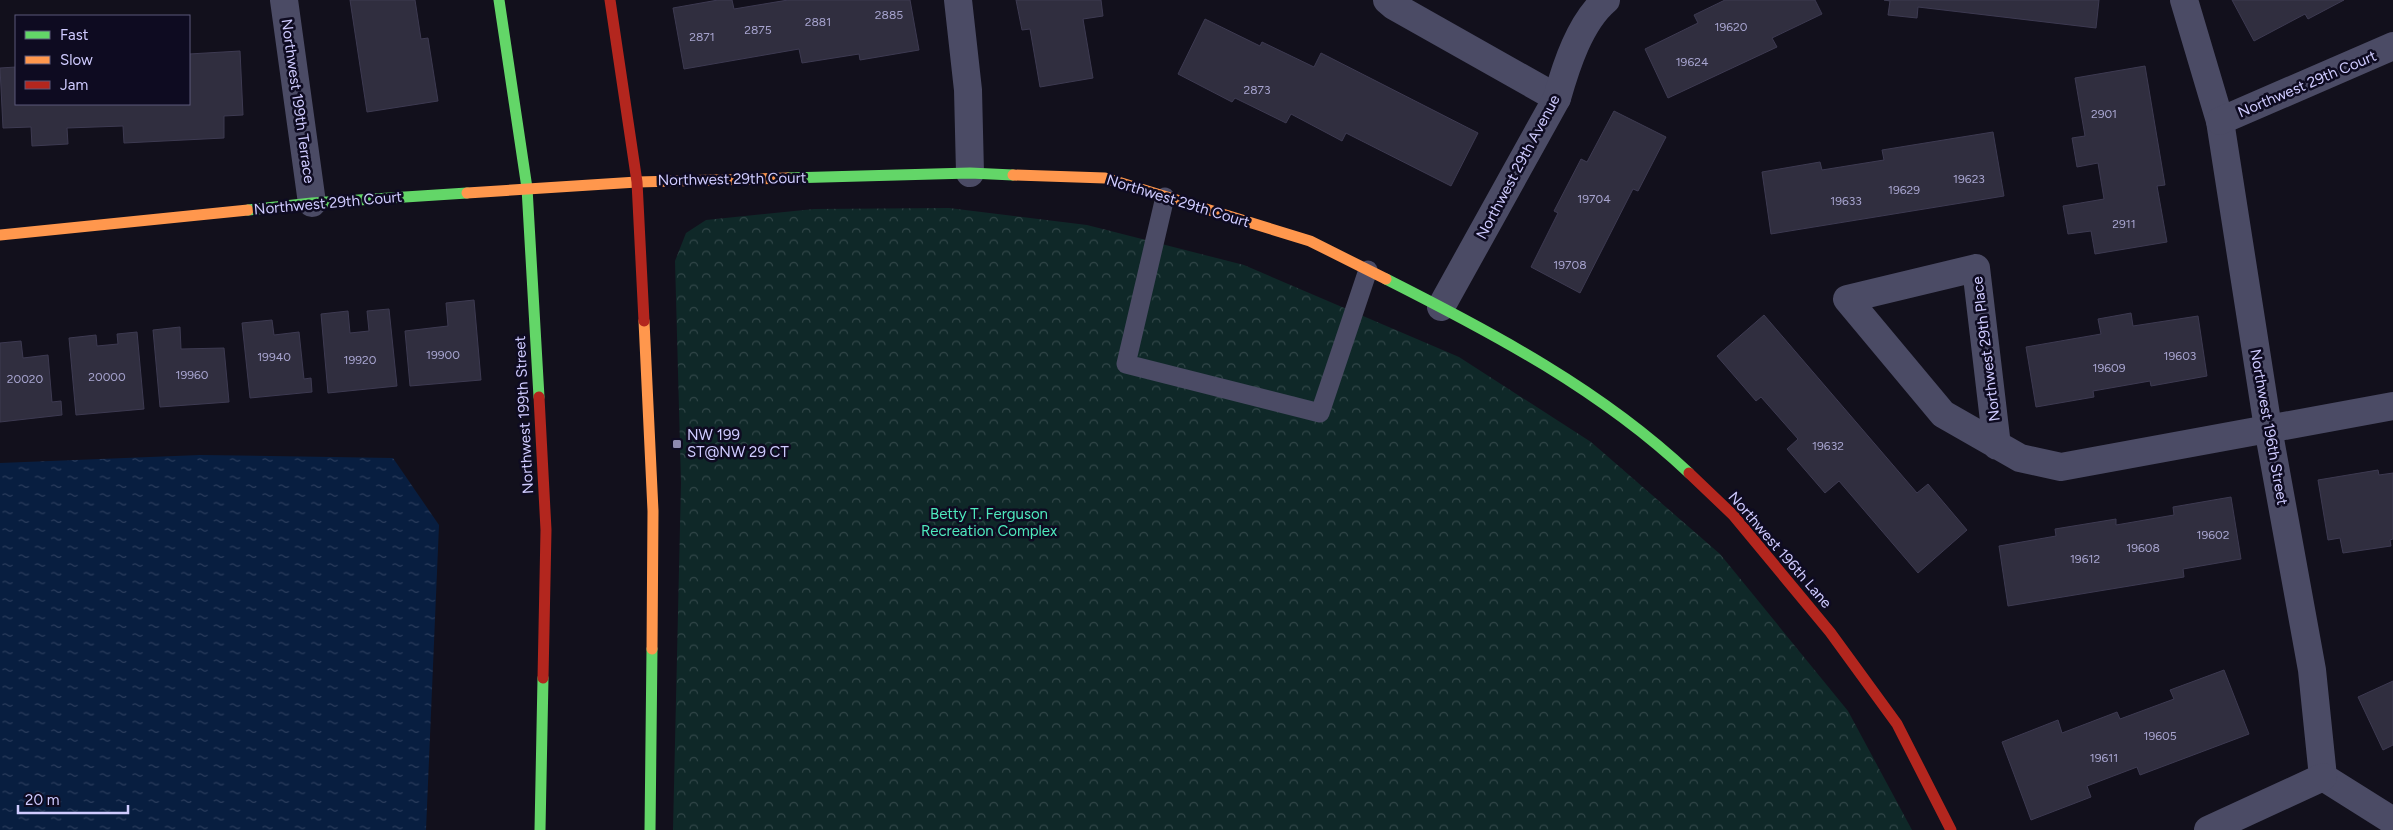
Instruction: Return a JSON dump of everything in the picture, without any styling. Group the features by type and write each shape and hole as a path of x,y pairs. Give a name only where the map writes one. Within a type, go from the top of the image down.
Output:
{"street":[{"name":"Northwest 199th Terrace","path":"284,0 312,203"},
{"name":"Northwest 199th Street","path":"499,0 527,188 546,530 540,830"},
{"path":"610,0 637,182 653,510 650,830"},
{"path":"958,0 968,90 970,173"},
{"path":"1387,0 1394,6 1557,98"},
{"name":"Northwest 29th Avenue","path":"1441,307 1557,98 1566,66 1594,10 1606,0"},
{"name":"Northwest 196th Street","path":"2184,0 2220,121 2268,428 2312,670 2323,777"},
{"name":"Northwest 29th Court","path":"2220,121 2393,46"},
{"name":"Northwest 29th Court","path":"0,235 312,203 637,182 970,173 1105,178 1310,241 1441,307"},
{"name":"Northwest 29th Place","path":"1997,446 1976,268 1847,299 1943,414 1997,446 2020,458 2062,467 2393,406"},
{"name":"Northwest 196th Lane","path":"1441,307 1564,376 1660,446 1733,515 1830,632 1897,724 1951,830"},
{"path":"2208,830 2323,777 2393,821"}],"lane":[{"path":"1165,197 1126,364 1320,413 1368,270"}],"green space":[{"name":"Betty T. Ferguson Recreation Complex","path":"949,208 1087,225 1244,265 1459,357 1591,442 1720,554 1848,711 1912,830 673,830 681,483 675,261 686,233 706,220 814,209"}],"water":[{"path":"200,455 393,458 439,525 426,830 0,830 0,463"}],"building":[{"path":"350,0 415,0 421,39 428,38 438,101 367,112"},
{"path":"718,0 732,0 734,9 788,0 910,0 919,50 860,60 859,54 802,63 799,49 684,69 673,8"},
{"path":"1016,0 1101,0 1103,16 1083,19 1093,78 1040,87 1030,29 1022,30"},
{"path":"1725,0 1815,0 1822,14 1772,38 1777,47 1668,98 1645,49 1698,23 1694,15"},
{"path":"1884,0 2099,0 2096,28 1918,7 1917,18 1888,15 1890,1"},
{"path":"2232,0 2344,0 2308,19 2305,14 2254,41"},
{"path":"1205,19 1260,46 1262,42 1314,67 1321,53 1478,133 1451,186 1346,133 1342,141 1291,114 1286,123 1235,98 1232,102 1178,74"},
{"path":"240,51 243,115 224,116 224,138 124,143 123,126 67,128 68,144 32,146 31,127 3,128 0,68 15,67 15,105 190,105 190,54"},
{"path":"2145,66 2165,185 2157,186 2167,242 2095,254 2091,231 2068,234 2063,206 2104,199 2098,163 2077,167 2072,138 2085,136 2075,78"},
{"path":"1614,111 1666,137 1638,191 1633,189 1580,293 1531,267 1558,213 1554,211 1581,159 1587,162"},
{"path":"1993,132 2004,196 1771,234 1762,172 1820,162 1822,170 1884,160 1882,150"},
{"path":"474,300 481,380 410,386 405,331 448,326 446,303"},
{"path":"389,309 397,386 328,393 321,314 348,311 350,333 369,331 367,311"},
{"path":"2131,313 2133,326 2198,316 2207,376 2151,386 2150,381 2093,391 2094,397 2036,407 2026,347 2101,334 2098,319"},
{"path":"1764,315 1917,493 1928,484 1967,530 1918,573 1839,481 1825,493 1787,449 1798,439 1761,397 1756,401 1717,356"},
{"path":"272,320 274,335 299,332 304,379 311,378 312,392 250,398 242,323"},
{"path":"180,327 181,349 224,348 229,402 160,407 153,330"},
{"path":"137,332 144,409 76,415 69,338 96,335 97,346 118,344 117,334"},
{"path":"21,341 23,358 48,355 52,402 61,401 62,415 0,422 0,343"},
{"path":"2378,470 2379,475 2393,473 2393,539 2390,540 2391,546 2343,553 2340,538 2328,540 2318,480"},
{"path":"2231,497 2241,559 2183,569 2184,577 2008,606 1999,546 2056,536 2055,529 2116,519 2116,525 2174,515 2173,507"},
{"path":"2224,670 2249,734 2140,775 2137,767 2087,786 2091,797 2031,820 2002,742 2058,720 2062,733 2117,712 2120,719 2174,699 2170,690"},
{"path":"2393,681 2393,745 2383,750 2358,697"}],"traffic: fast":[{"path":"499,0 527,188 539,397"},
{"path":"788,178 970,173 1013,175"},
{"path":"248,210 312,203 467,193"},
{"path":"1386,279 1506,342 1583,389 1620,415 1689,473"},
{"path":"650,830 652,649"},
{"path":"540,830 543,678"}],"traffic: slow":[{"path":"1013,175 1105,178 1310,241 1386,279"},
{"path":"467,193 637,182 788,178"},
{"path":"0,235 248,210"},
{"path":"644,321 653,511 652,649"}],"traffic: jam":[{"path":"610,0 637,182 644,321"},
{"path":"539,397 546,530 543,678"},
{"path":"1689,473 1733,515 1830,632 1897,724 1951,830"}],"place":[{"name":"NW 199 ST@NW 29 CT","path":"677,444"}]}
